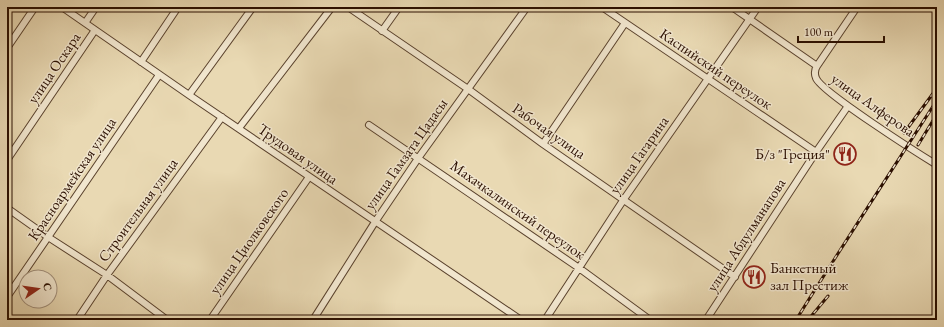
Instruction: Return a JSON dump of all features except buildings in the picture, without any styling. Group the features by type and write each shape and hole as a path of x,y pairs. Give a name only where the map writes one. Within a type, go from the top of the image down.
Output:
{"street":[{"path":"7,48 34,7"},
{"name":"Трудовая улица","path":"62,7 189,96 222,116 309,177 521,320"},
{"path":"84,23 96,7"},
{"path":"142,62 178,7"},
{"path":"189,96 253,7"},
{"path":"239,128 332,7"},
{"name":"Рабочая улица","path":"348,7 468,89 543,144 734,277"},
{"path":"382,31 399,7"},
{"name":"улица Гамзата Цадасы","path":"313,320 375,222 419,157 527,7"},
{"name":"Каспийский переулок","path":"602,7 816,152"},
{"path":"732,7 817,66 857,7"},
{"name":"улица Гагарина","path":"545,320 624,199 758,7"},
{"path":"543,144 625,23"},
{"name":"улица Оскара","path":"7,160 95,30"},
{"name":"улица Алферова","path":"817,66 815,71 816,78 822,86 848,106 937,165"},
{"name":"Красноармейская улица","path":"7,297 159,75"},
{"name":"улица Абдулманапова","path":"706,320 816,152 848,106"},
{"name":"Строительная улица","path":"77,320 107,275 222,116"},
{"name":"Махачкалинский переулок","path":"369,125 419,157 579,268 650,320"},
{"name":"улица Циолковского","path":"210,320 309,177"},
{"path":"7,208 48,237 107,275 167,320"}],"railway":[{"path":"904,133 937,88"},
{"path":"796,320 937,100"},
{"path":"918,145 937,114"},
{"path":"808,320 828,296"}],"place":[{"name":"Б/з \"Греция\"","path":"845,154"},
{"name":"Банкетный зал Престиж","path":"754,277"}]}
